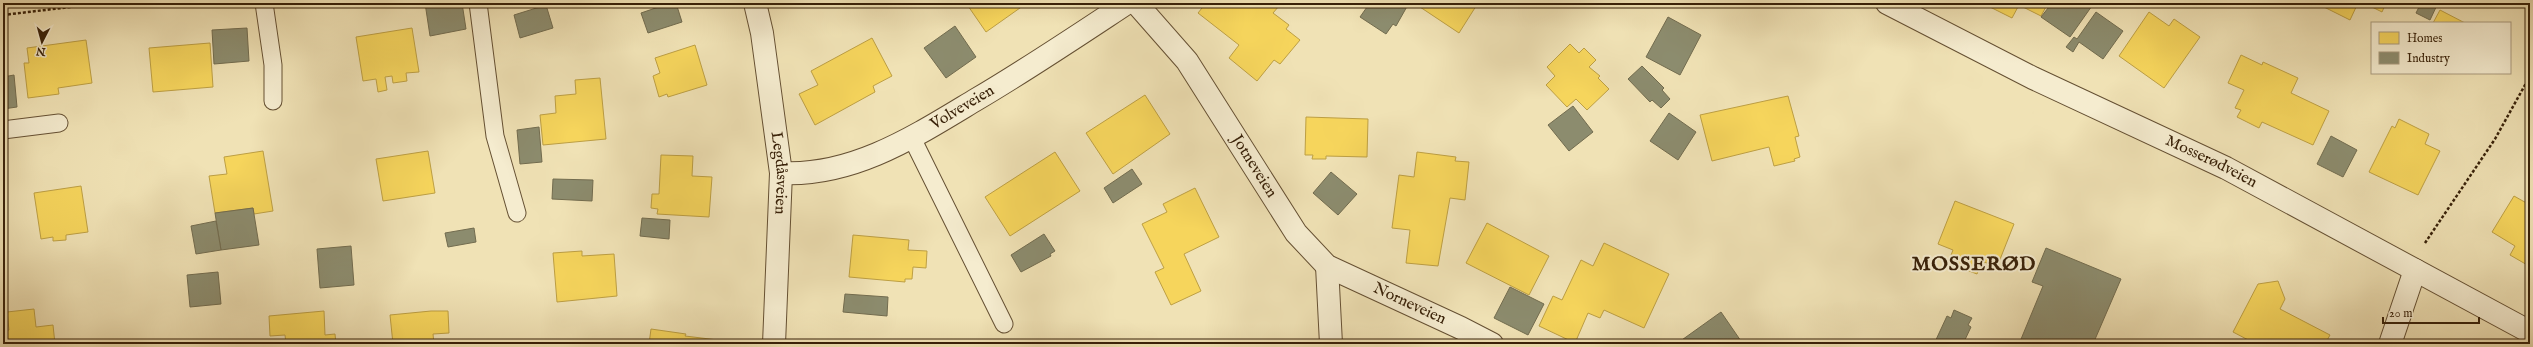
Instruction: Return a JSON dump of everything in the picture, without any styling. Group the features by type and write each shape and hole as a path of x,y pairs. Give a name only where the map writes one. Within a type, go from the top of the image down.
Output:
{"street":[{"name":"Legdåsveien","path":"755,3 762,34 781,173 774,344"},
{"name":"Volveveien","path":"781,173 810,174 831,170 912,138 1026,70 1127,3"},
{"name":"Jotneveien","path":"1136,3 1187,61 1296,233 1327,266"},
{"name":"Mosserødveien","path":"1887,3 2032,78 2226,168 2530,332"},
{"path":"1327,266 1331,344"},
{"name":"Norneveien","path":"1327,266 1448,321 1492,344"},
{"path":"2390,344 2415,270"}],"lane":[{"path":"264,3 273,65 273,101"},
{"path":"478,3 495,136 517,213"},
{"path":"3,130 59,123"},
{"path":"912,138 1004,324"}],"path":[{"path":"3,15 104,3"},
{"path":"2415,270 2425,244 2495,139 2530,76"}],"building: Homes":[{"path":"966,3 1027,3 986,32"},
{"path":"1206,3 1275,3 1279,6 1273,13 1289,25 1286,29 1300,40 1280,64 1274,60 1257,81 1229,58 1239,45 1198,13"},
{"path":"1414,3 1478,3 1459,33"},
{"path":"1982,3 2048,3 2041,16 2019,5 2012,18"},
{"path":"2316,3 2358,3 2350,20"},
{"path":"2364,3 2386,3 2382,12"},
{"path":"2440,10 2463,22 2434,22"},
{"path":"2149,12 2169,26 2174,19 2200,37 2164,88 2119,56"},
{"path":"412,28 419,72 406,73 407,81 393,83 392,76 385,77 387,90 378,92 376,79 363,81 356,37"},
{"path":"872,38 892,76 873,86 875,92 815,125 799,94 818,85 811,71"},
{"path":"86,40 92,83 58,88 59,94 28,98 24,63 29,63 27,48"},
{"path":"210,43 213,87 153,92 149,48"},
{"path":"1570,44 1579,53 1584,48 1596,60 1589,67 1600,76 1598,78 1609,89 1587,110 1576,99 1567,107 1546,85 1555,76 1547,67"},
{"path":"695,45 707,85 668,97 667,94 659,97 653,76 660,73 655,58"},
{"path":"2241,55 2262,65 2263,62 2298,78 2291,93 2329,111 2313,145 2262,122 2259,128 2237,117 2241,110 2235,108 2244,90 2228,83"},
{"path":"600,78 606,139 543,145 540,115 556,113 555,96 576,94 575,80"},
{"path":"1145,95 1170,134 1113,174 1086,133"},
{"path":"1788,96 1799,136 1795,137 1800,157 1794,159 1795,161 1774,166 1769,147 1712,161 1700,115"},
{"path":"1306,117 1368,119 1367,157 1326,156 1326,159 1312,159 1313,155 1305,155"},
{"path":"2399,119 2429,134 2425,144 2440,151 2418,195 2369,172 2392,126 2395,128"},
{"path":"263,151 273,211 254,214 253,208 215,213 209,176 227,174 224,157"},
{"path":"428,151 435,193 383,201 376,159"},
{"path":"1055,152 1080,191 1010,236 985,197"},
{"path":"1417,152 1456,157 1455,161 1469,162 1465,200 1450,198 1438,266 1406,263 1410,230 1392,228 1399,175 1414,177"},
{"path":"661,155 693,156 692,176 712,177 709,217 657,214 658,209 651,208 652,194 659,194"},
{"path":"81,186 88,232 66,235 66,240 53,241 53,237 41,239 34,193"},
{"path":"1195,188 1219,237 1184,254 1201,291 1171,305 1155,272 1164,268 1142,224 1167,212 1163,204"},
{"path":"2514,196 2530,205 2529,266 2510,255 2515,246 2492,232"},
{"path":"1955,201 2014,224 1997,267 1982,261 1977,274 1948,263 1953,250 1938,244"},
{"path":"1487,223 1549,256 1529,295 1466,263"},
{"path":"853,235 909,240 908,250 927,251 926,268 913,267 912,279 905,279 905,282 849,277"},
{"path":"1604,243 1669,274 1644,328 1604,310 1600,318 1588,313 1575,343 1539,326 1553,296 1562,300 1581,260 1593,266"},
{"path":"582,251 582,256 614,254 617,296 557,302 553,253"},
{"path":"2278,281 2285,299 2280,309 2330,335 2325,344 2256,344 2233,332 2258,284"},
{"path":"34,309 36,327 53,325 55,344 3,344 3,331 9,330 7,312"},
{"path":"324,311 325,335 335,334 336,344 286,344 285,335 270,336 269,316"},
{"path":"448,311 449,333 433,334 434,344 393,344 390,315"},
{"path":"651,329 686,334 685,336 734,342 734,344 649,344"}],"building: Industry":[{"path":"425,3 462,3 466,29 430,36"},
{"path":"670,3 676,3 682,22 648,33 641,13"},
{"path":"1367,3 1409,3 1396,26 1393,24 1386,34 1360,17 1367,7 1365,6"},
{"path":"2052,3 2094,3 2070,37 2041,17"},
{"path":"2421,3 2438,3 2430,20 2416,13"},
{"path":"546,5 553,28 520,38 514,15"},
{"path":"2096,12 2123,31 2103,59 2079,42 2073,52 2066,47 2074,37 2077,39"},
{"path":"1668,17 1701,35 1680,75 1646,57"},
{"path":"955,26 976,57 946,78 924,48"},
{"path":"247,28 249,61 214,64 212,30"},
{"path":"1642,66 1664,88 1662,90 1670,99 1661,108 1652,100 1650,102 1628,79"},
{"path":"14,75 17,107 3,109 3,77"},
{"path":"1573,106 1593,132 1569,151 1548,125"},
{"path":"1669,113 1696,132 1678,160 1650,141"},
{"path":"539,127 542,162 520,164 517,130"},
{"path":"2331,136 2357,150 2343,177 2317,164"},
{"path":"1132,169 1142,184 1113,203 1104,188"},
{"path":"1331,172 1357,194 1338,215 1313,193"},
{"path":"553,179 593,180 592,201 552,199"},
{"path":"253,208 259,245 221,250 215,213"},
{"path":"642,218 670,220 669,239 640,236"},
{"path":"216,221 221,250 196,254 191,226"},
{"path":"474,228 476,242 448,247 445,233"},
{"path":"1044,234 1055,251 1050,254 1051,256 1021,272 1011,255"},
{"path":"351,246 354,285 320,288 317,249"},
{"path":"2046,248 2121,279 2093,344 2019,344 2043,286 2032,282"},
{"path":"218,272 221,304 190,307 187,275"},
{"path":"1510,287 1544,304 1528,335 1494,318"},
{"path":"845,294 888,297 887,316 843,312"},
{"path":"1954,310 1972,318 1968,325 1971,327 1963,344 1934,344 1947,316 1951,318"},
{"path":"1721,312 1743,344 1680,344 1679,342"},
{"path":"899,341 927,344 899,344"}],"district":[{"name":"MOSSERØD","path":"1974,264"}]}
